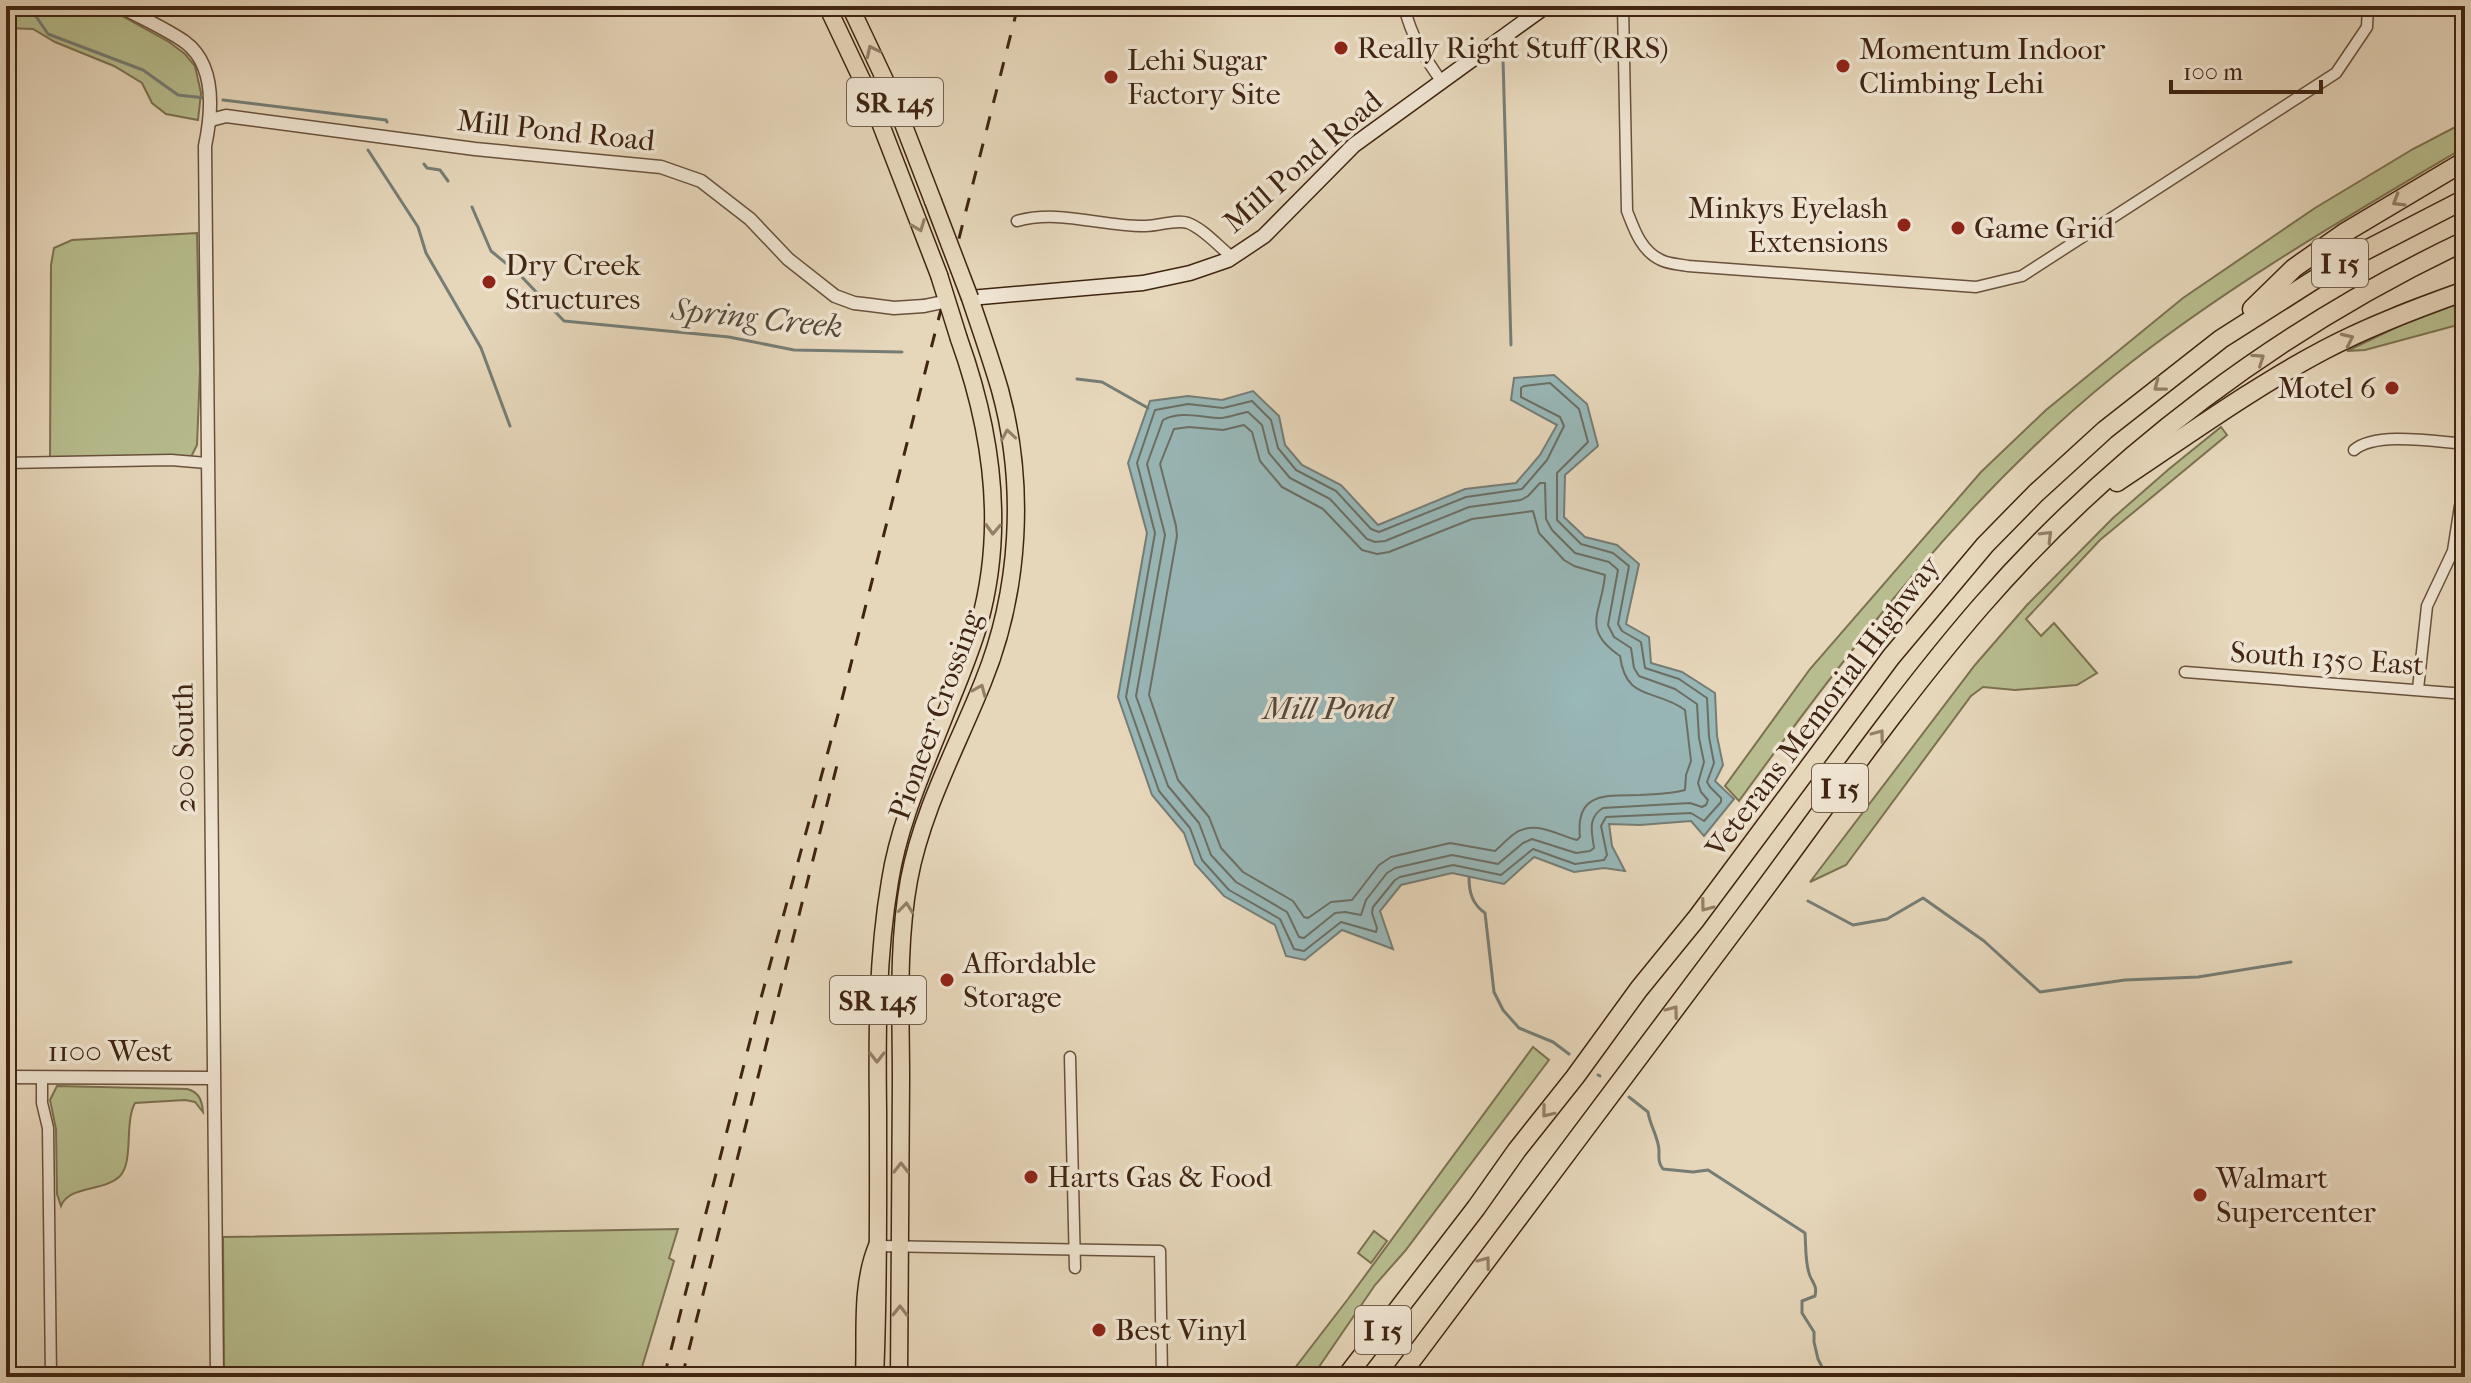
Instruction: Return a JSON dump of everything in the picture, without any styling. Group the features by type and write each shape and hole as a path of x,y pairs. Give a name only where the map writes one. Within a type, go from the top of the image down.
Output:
{"highway":[{"name":"Pioneer Crossing","path":"827,6 871,99 948,301 980,403 993,490 994,535 979,623 901,829 890,880 877,1005 875,1377"},
{"name":"Pioneer Crossing","path":"850,6 892,95 970,298 1001,393 1015,486 1015,536 1010,588 1000,631 984,679 934,797 909,881 901,1005 899,1377"},
{"path":"2221,339 2294,268 2344,233 2465,161"},
{"name":"Veterans Memorial Highway","path":"1346,1377 1639,989 1696,919 1883,667 1985,545 2065,466 2148,395 2221,339 2339,264 2465,199"},
{"name":"Veterans Memorial Highway","path":"1402,1377 1438,1324 1913,690 1982,605 2068,515 2168,426 2254,362 2350,301 2465,241"},
{"path":"2068,515 2248,395 2324,350 2407,312 2465,291"},
{"path":"865,1377 867,1286 878,1246"}],"main road":[{"name":"Mill Pond Road","path":"970,298 1143,283 1190,273 1232,257 1264,236 1354,145 1546,6"}],"street":[{"name":"200 South","path":"120,6 141,11 196,53 209,88 211,120 205,146 217,1377"},
{"path":"1404,6 1420,51 1442,82"},
{"path":"1623,6 1627,211 1634,231 1645,248 1660,260 1688,266 1976,287 2022,276 2336,73 2367,27 2368,6"},
{"name":"Mill Pond Road","path":"211,120 226,116 475,149 661,167 701,181 750,219 788,259 835,296 854,303 894,308 948,301"},
{"path":"1017,221 1030,217 1068,216 1095,223 1149,226 1182,221 1192,225 1232,257"},
{"path":"2354,450 2376,440 2465,444"},
{"path":"6,463 171,460 207,463"},
{"path":"2418,689 2427,606 2453,551 2465,489"},
{"name":"South 1350 East","path":"2185,672 2465,694"},
{"path":"1070,1057 1075,1268"},
{"name":"1100 West","path":"6,1077 213,1078"},
{"path":"42,1077 42,1103 48,1128 51,1377"},
{"path":"878,1246 1160,1251 1162,1377"}],"green space":[{"path":"6,6 104,6 169,42 195,66 201,93 198,120 166,114 152,103 142,83 114,66 55,42 33,29 6,28"},
{"path":"2465,122 2465,147 2286,255 2199,313 2115,375 2061,421 2009,471 1913,575 1824,686 1739,801 1725,786 1810,669 1981,472 2046,410 2183,298 2315,208 2413,149"},
{"path":"197,233 200,370 197,445 191,457 50,460 51,265 54,248 72,240"},
{"path":"2465,301 2465,323 2365,350 2347,351 2401,325"},
{"path":"2221,427 2227,435 2100,540 2026,619 2041,636 2054,623 2097,673 2077,685 2015,690 1983,687 1971,696 1846,865 1810,882 1975,665 2027,605 2113,518"},
{"path":"1533,1047 1549,1060 1405,1251 1375,1285 1312,1377 1288,1377 1348,1299"},
{"path":"57,1086 187,1089 199,1097 203,1112 195,1102 185,1100 135,1103 130,1121 127,1161 120,1176 71,1195 61,1206 57,1194 56,1129 50,1100"},
{"path":"678,1229 669,1258 674,1261 639,1377 224,1377 223,1237"},
{"path":"1374,1231 1387,1241 1371,1263 1358,1253"}],"water":[{"name":"Mill Pond","path":"1554,375 1587,404 1598,446 1565,475 1564,517 1585,537 1617,545 1639,564 1626,624 1649,637 1651,663 1682,672 1715,693 1717,736 1723,765 1715,781 1734,799 1704,836 1691,821 1609,824 1612,846 1625,871 1604,868 1574,872 1534,857 1504,884 1452,873 1401,885 1380,911 1393,949 1342,930 1305,960 1286,956 1275,925 1224,896 1195,864 1184,833 1152,795 1118,697 1147,533 1128,463 1150,401 1188,396 1222,400 1253,391 1279,416 1285,445 1302,465 1341,485 1378,525 1465,489 1516,483 1540,455 1557,425 1511,400 1514,378"}],"waterway":[{"name":"Spring Creek","path":"6,13 22,6"},
{"name":"Spring Creek","path":"29,6 48,34 143,70 178,95 205,98"},
{"path":"1503,59 1511,345"},
{"name":"Spring Creek","path":"223,100 387,122"},
{"path":"368,150 418,227 426,253 481,348 510,426"},
{"name":"Spring Creek","path":"424,164 427,168 440,170 448,181"},
{"name":"Spring Creek","path":"472,207 491,251 519,274 564,321 729,337 794,350 902,352"},
{"name":"Spring Creek","path":"1077,379 1102,382 1148,408"},
{"path":"1469,877 1472,897 1485,913 1494,992 1503,1010 1519,1028 1553,1042 1569,1054"},
{"path":"1808,901 1853,925 1887,919 1923,898 1984,941 2040,992 2125,980 2198,977 2291,962"},
{"path":"1629,1097 1648,1112 1663,1169 1708,1170 1805,1233 1807,1266 1816,1293 1802,1301 1802,1313 1814,1332 1818,1359 1827,1377"}],"railway":[{"path":"664,1377 761,998 839,711 1018,6"},
{"path":"682,1377 839,757"}],"place":[{"name":"Really Right Stuff (RRS)","path":"1341,48"},
{"name":"Momentum Indoor Climbing Lehi","path":"1843,66"},
{"name":"Lehi Sugar Factory Site","path":"1111,77"},
{"name":"Minkys Eyelash Extensions","path":"1904,225"},
{"name":"Game Grid","path":"1958,228"},
{"name":"Dry Creek Structures","path":"489,282"},
{"name":"Motel 6","path":"2392,388"},
{"name":"Affordable Storage","path":"947,980"},
{"name":"Harts Gas & Food","path":"1031,1177"},
{"name":"Walmart Supercenter","path":"2200,1195"},
{"name":"Best Vinyl","path":"1099,1330"}]}
